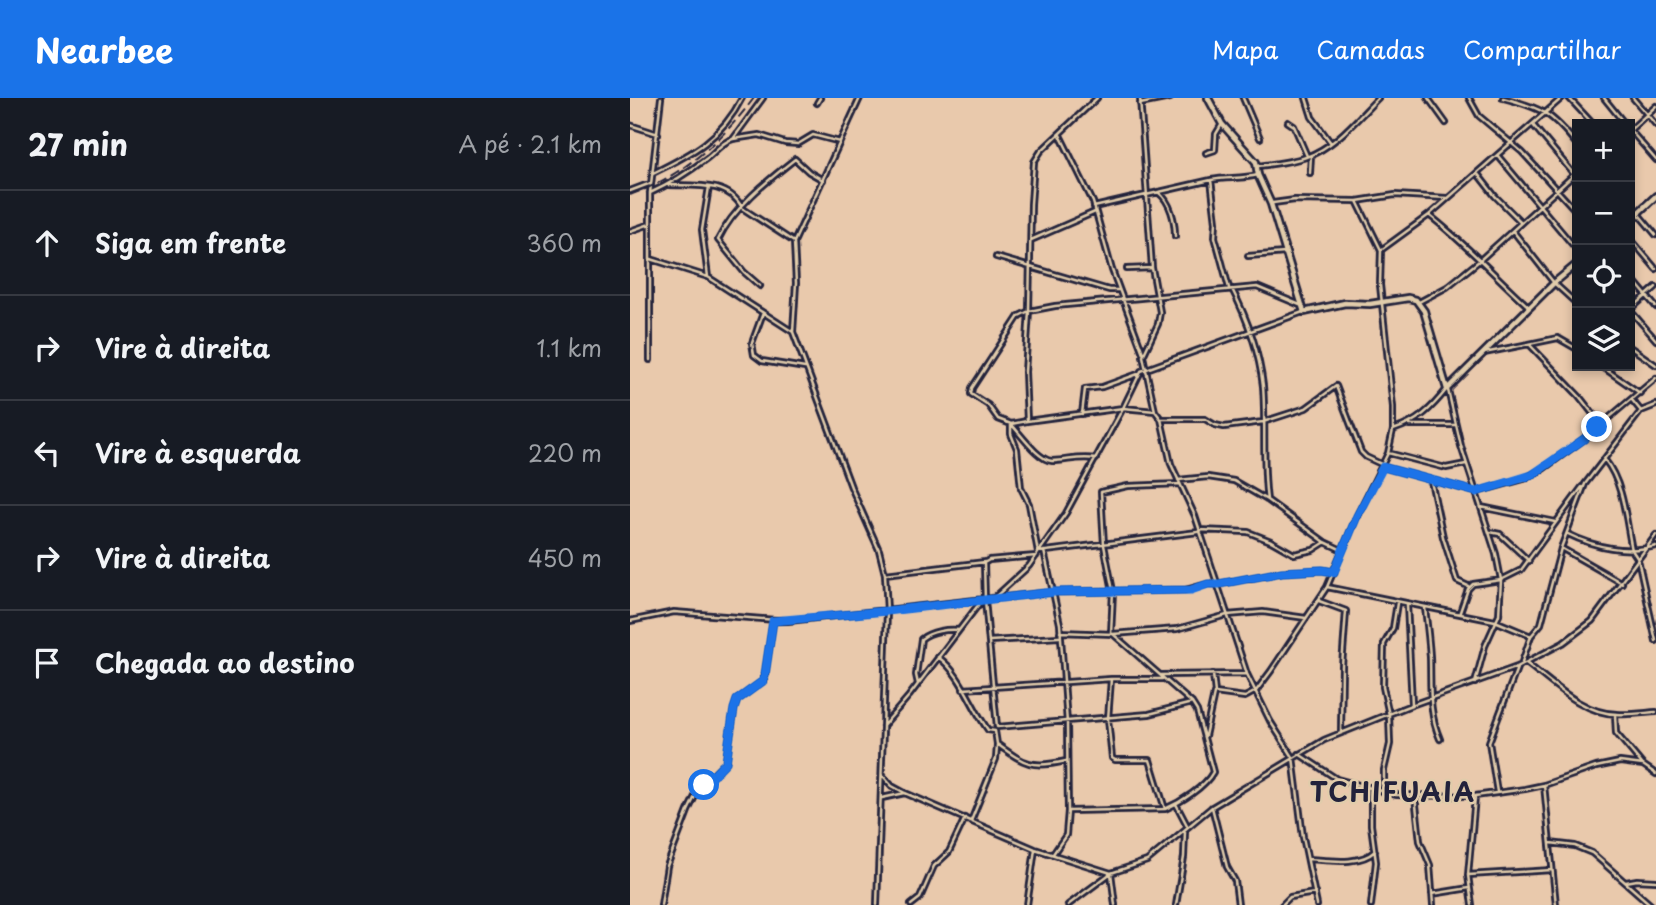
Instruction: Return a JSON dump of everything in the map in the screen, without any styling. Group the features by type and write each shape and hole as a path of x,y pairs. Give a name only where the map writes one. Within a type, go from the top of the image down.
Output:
{"street":[{"path":"650,360 650,183 661,98"},
{"path":"653,173 702,146 720,131 742,98"},
{"path":"733,139 764,98"},
{"path":"817,103 820,98"},
{"path":"860,98 794,242 796,283 793,332 851,487 879,550 885,573 887,611 877,905"},
{"path":"1027,421 1025,372 1034,162 1097,98"},
{"path":"1140,98 1152,268 1160,318 1143,356"},
{"path":"1140,104 1170,98"},
{"path":"1208,98 1222,124 1254,157 1304,312"},
{"path":"1242,98 1260,138"},
{"path":"1306,98 1312,117 1331,143"},
{"path":"1258,166 1309,155 1331,143 1378,98"},
{"path":"1428,98 1446,123"},
{"path":"1469,98 1479,116 1511,142 1572,206"},
{"path":"1503,98 1546,112 1572,139"},
{"path":"1569,98 1588,119"},
{"path":"1604,98 1621,119"},
{"path":"1633,98 1656,125"},
{"path":"1381,250 1429,215 1560,99"},
{"path":"1635,126 1656,106"},
{"path":"1288,122 1294,126 1309,155 1310,173"},
{"path":"1206,153 1215,150 1216,134 1222,124"},
{"path":"630,125 658,134"},
{"path":"1533,125 1572,170"},
{"path":"650,192 668,185 707,158 728,139 758,135 795,144 813,135 841,142"},
{"path":"1060,135 1095,209 1122,300 1143,356 1155,411 1161,419 1171,464 1195,516 1247,674 1270,721 1293,757 1297,796 1317,905"},
{"path":"1635,136 1656,160"},
{"path":"1497,156 1573,245"},
{"path":"760,286 744,272 718,240 730,217 795,159 808,172 823,180"},
{"path":"1477,173 1521,222"},
{"path":"1031,240 1095,209 1147,194 1211,180 1258,176"},
{"path":"1419,302 1447,287 1572,178"},
{"path":"1211,180 1215,237 1230,288 1252,331 1263,386 1267,500"},
{"path":"630,191 650,183"},
{"path":"668,185 724,189 743,207 794,242"},
{"path":"708,277 702,230 709,187"},
{"path":"1158,192 1164,196 1172,216 1175,236"},
{"path":"1271,204 1295,200 1357,201 1395,195 1447,198"},
{"path":"1635,215 1656,196"},
{"path":"1214,692 1241,698 1256,691 1327,587 1357,516 1388,453 1393,430 1380,285 1381,250 1357,201"},
{"path":"1635,209 1656,235"},
{"path":"1429,215 1530,308"},
{"path":"630,231 650,223"},
{"path":"1512,229 1554,283 1572,299"},
{"path":"1635,244 1656,269"},
{"path":"1248,256 1285,253"},
{"path":"996,257 1109,290 1119,290"},
{"path":"651,259 708,277 793,332"},
{"path":"1127,269 1152,268"},
{"path":"1410,425 1427,412 1447,389 1572,268"},
{"path":"1635,283 1656,307"},
{"path":"1632,308 1656,287"},
{"path":"1096,459 1072,457 1049,461 1029,445 1011,424 999,419 985,403 972,396 971,391 1019,316 1029,311 1055,306 1230,288 1259,288 1302,306"},
{"path":"1082,414 1085,389 1102,387 1139,373 1146,367 1304,312 1336,304 1408,298 1419,302 1447,389 1501,580 1501,610 1485,646 1475,683"},
{"path":"764,313 752,343 754,355 762,361 807,368"},
{"path":"1635,316 1656,340"},
{"path":"1484,353 1558,338 1572,346"},
{"path":"1529,344 1579,396 1600,424"},
{"path":"1635,350 1656,365"},
{"path":"1608,371 1640,393"},
{"path":"994,598 1019,577 1066,513 1139,373"},
{"path":"1161,419 1205,419 1224,427 1264,422 1306,408 1336,386 1361,452 1383,466 1476,492 1532,475 1584,439 1656,378"},
{"path":"1632,400 1641,411"},
{"path":"1431,481 1443,537 1457,581 1469,587 1482,582 1501,580 1517,573 1528,561 1641,411 1656,405"},
{"path":"1011,424 1123,408 1155,411"},
{"path":"1011,424 1021,488 1029,504 1037,554"},
{"path":"1393,430 1410,425 1456,425"},
{"path":"1388,453 1446,468 1467,464"},
{"path":"1604,459 1617,484 1632,550 1638,559 1656,640"},
{"path":"1112,634 1113,591 1104,545 1101,492 1128,486 1223,478 1234,481 1267,500 1325,542 1343,551"},
{"path":"1523,663 1531,636 1541,624 1561,548 1584,484"},
{"path":"1481,507 1555,522"},
{"path":"885,573 985,562 1044,551 1199,531 1248,532 1294,554 1313,550 1325,542"},
{"path":"1489,532 1500,534 1528,561"},
{"path":"1567,534 1593,543 1632,550 1656,546"},
{"path":"1068,905 1111,873 1147,861 1212,807 1293,757 1341,732 1517,667 1579,633 1622,583 1656,535"},
{"path":"1561,548 1622,583"},
{"path":"1044,551 1060,632 1067,723 1068,811 1064,840 1053,854"},
{"path":"971,821 996,759 997,744 984,600 985,562"},
{"path":"630,621 674,612 773,621 1054,592 1185,590 1282,572 1334,572"},
{"path":"1327,587 1495,621 1531,636"},
{"path":"1460,613 1469,587"},
{"path":"883,726 984,600"},
{"path":"1318,600 1346,611 1341,732"},
{"path":"1384,792 1384,770 1390,744 1389,715 1383,687 1384,644 1393,628 1397,602"},
{"path":"1407,604 1412,704"},
{"path":"1648,605 1656,604"},
{"path":"1425,607 1434,725 1440,739"},
{"path":"1060,632 1112,634 1177,629 1227,615 1273,612 1306,618"},
{"path":"661,905 667,866 674,843 698,790 726,762 737,700 763,681 773,621"},
{"path":"918,684 916,675 920,639 949,629 959,630"},
{"path":"1068,811 1165,809 1176,804 1212,774 1197,711 1192,704 1112,634"},
{"path":"989,641 1060,637"},
{"path":"938,657 951,667 988,730 1149,715 1192,704"},
{"path":"1523,663 1581,704 1597,711 1615,715 1656,712"},
{"path":"1497,792 1489,742 1517,667"},
{"path":"1205,739 1214,692 1213,674"},
{"path":"963,689 1111,678 1247,674"},
{"path":"1111,678 1108,719 1112,758 1150,760 1165,809"},
{"path":"1615,715 1616,733 1643,765 1656,774"},
{"path":"997,744 1029,764 1045,766 1066,761"},
{"path":"1299,754 1337,779 1396,796 1475,796 1544,785 1607,764 1630,762 1643,765"},
{"path":"882,775 892,786 905,793 1035,849 1111,873"},
{"path":"1544,785 1556,905"},
{"path":"1371,787 1376,883 1371,905"},
{"path":"882,798 905,793"},
{"path":"1415,796 1420,841 1430,865 1433,905"},
{"path":"1472,905 1468,875 1475,796"},
{"path":"1176,804 1186,829 1176,905"},
{"path":"1212,807 1227,867 1236,888 1238,905"},
{"path":"911,905 920,898 934,866 949,852 965,818"},
{"path":"1550,843 1581,847 1592,853 1651,905"},
{"path":"1027,905 1035,849"},
{"path":"1308,859 1359,859 1375,851"},
{"path":"1468,875 1552,870"},
{"path":"1111,873 1115,905"},
{"path":"1626,882 1656,881"},
{"path":"1432,894 1469,888"},
{"path":"1282,905 1290,897 1315,893"}],"railway":[{"path":"630,195 666,178 699,156 728,129 754,98"}],"district":[{"name":"TCHIFUAIA","path":"1393,791"}],"route":[{"path":"704,785 726,762 737,700 763,681 773,621 1054,592 1191,590 1208,584 1282,572 1334,572 1357,516 1383,467 1476,492 1532,475 1597,427"}]}
